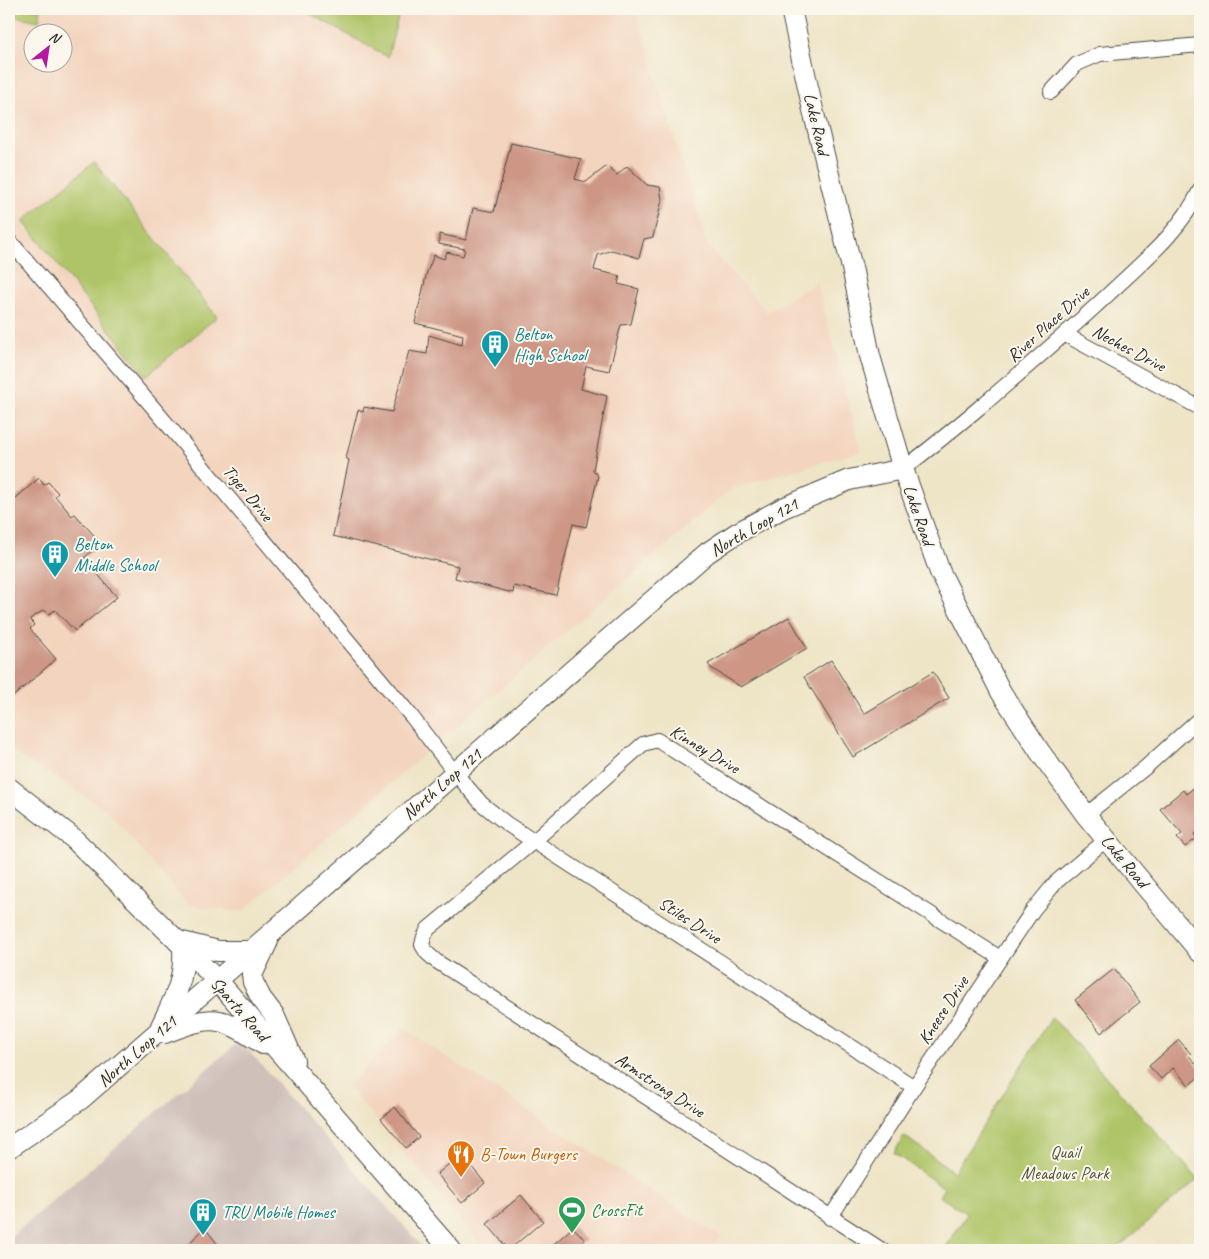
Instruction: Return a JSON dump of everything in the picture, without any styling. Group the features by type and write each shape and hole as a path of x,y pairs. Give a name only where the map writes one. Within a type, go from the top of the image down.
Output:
{"main road":[{"name":"Lake Road","path":"791,9 870,356 903,469 940,572 967,628 1002,692 1030,737 1086,815 1200,952"},
{"name":"North Loop 121","path":"9,1148 81,1099 707,553 737,532 783,508 849,480 903,469"},
{"name":"Sparta Road","path":"9,788 73,838 218,981 451,1250"},
{"path":"273,932 262,951 252,975 253,982 261,998 274,1015 301,1079"},
{"path":"155,1035 181,980 184,966 180,944 218,951 252,951"},
{"path":"155,1035 194,1022 212,1019 229,1024 244,1032 281,1056"}],"street":[{"path":"1051,92 1077,64 1100,54 1200,45"},
{"name":"River Place Drive","path":"903,469 931,448 1066,335 1196,210 1200,190"},
{"name":"Tiger Drive","path":"9,240 157,412 412,717 455,773"},
{"name":"Neches Drive","path":"1066,335 1200,408"},
{"path":"1086,815 1146,767 1200,718"},
{"name":"Kinney Drive","path":"422,945 428,929 534,841 643,744 657,740 1000,958"},
{"name":"Stiles Drive","path":"455,773 482,804 507,824 914,1087"},
{"name":"Kneese Drive","path":"830,1218 914,1087 1033,910 1056,882 1107,839"},
{"name":"Armstrong Drive","path":"422,945 427,953 448,969 882,1250"}],"shaded area":[{"path":"9,9 635,9 708,247 767,312 817,282 861,451 731,489 242,912 188,905 106,809 9,749"},
{"path":"404,1029 721,1237 707,1250 486,1250 348,1086"},
{"path":"240,1041 425,1250 9,1250 9,1238"}],"green space":[{"path":"9,9 41,9 39,21 9,15"},
{"path":"302,9 400,9 388,57"},
{"path":"94,162 217,317 146,376 23,221"},
{"name":"Quail Meadows Park","path":"1052,1017 1198,1179 1115,1250 944,1250 967,1214 939,1196 944,1188 894,1153 904,1136 954,1172"}],"building":[{"name":"Belton High School","path":"511,143 581,159 575,179 586,182 607,166 617,175 627,166 647,185 660,187 662,200 653,237 644,239 639,258 612,250 598,255 594,270 620,276 618,284 639,289 631,324 621,325 609,371 586,366 581,389 607,396 593,470 598,476 586,527 573,524 556,595 514,586 513,593 455,578 458,566 333,536 349,460 346,458 358,410 363,412 364,407 392,412 409,351 427,354 429,335 462,345 463,335 415,323 427,272 434,255 444,259 447,252 463,256 465,249 439,244 439,234 466,240 473,208 494,212"},
{"name":"Belton Middle School","path":"39,478 44,485 48,482 58,493 55,496 72,516 75,514 98,540 93,544 96,547 84,558 117,597 75,631 55,610 49,614 44,610 30,619 34,625 30,629 56,659 9,700 9,504"},
{"path":"789,617 807,648 741,687 711,668 708,664"},
{"path":"831,660 864,714 933,672 949,698 853,757 804,677"},
{"path":"1200,783 1200,829 1194,834 1197,838 1185,847 1177,838 1182,834 1160,809 1183,790 1186,794"},
{"path":"1114,969 1140,1002 1101,1033 1075,1000"},
{"path":"1179,1040 1191,1054 1189,1056 1200,1068 1200,1076 1189,1085 1173,1068 1161,1079 1149,1066"},
{"path":"395,1107 419,1137 406,1148 381,1119"},
{"name":"B-Town Burgers","path":"461,1154 485,1183 462,1203 437,1174"},
{"path":"521,1195 543,1221 509,1250 487,1224"},
{"name":"CrossFit","path":"573,1227 585,1240 573,1250 547,1250"},
{"name":"TRU Mobile Homes","path":"205,1228 222,1250 194,1250 188,1244"}],"place":[{"name":"Belton High School","path":"495,368"},
{"name":"Belton Middle School","path":"55,578"},
{"name":"B-Town Burgers","path":"461,1178"},
{"name":"CrossFit","path":"572,1234"},
{"name":"TRU Mobile Homes","path":"203,1236"}]}
